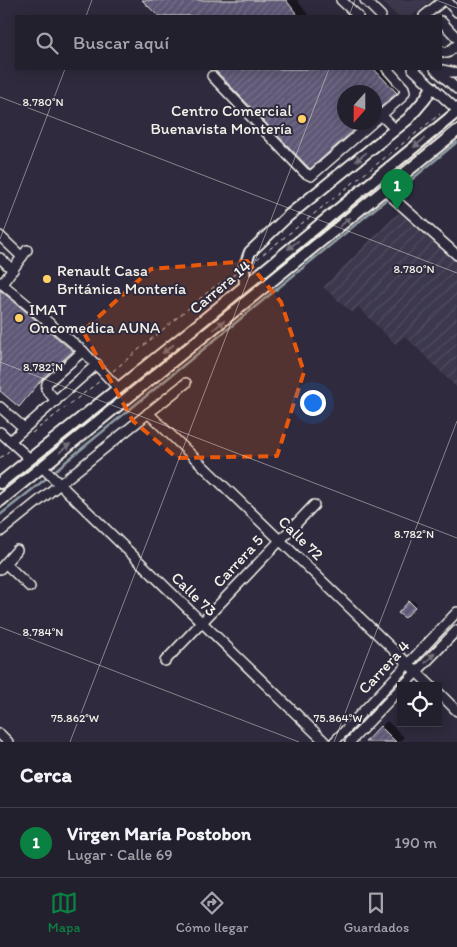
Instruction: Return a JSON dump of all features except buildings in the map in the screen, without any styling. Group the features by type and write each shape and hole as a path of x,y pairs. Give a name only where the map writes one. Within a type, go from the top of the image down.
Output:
{"main road":[{"path":"245,285 244,268 250,252 288,216 395,129 425,100 432,87"},
{"name":"Carrera 14","path":"0,483 457,111"},
{"name":"Carrera 14","path":"0,501 44,469 387,193 457,131"}],"street":[{"path":"341,0 357,15"},
{"path":"364,0 380,15"},
{"path":"430,14 445,0 457,12"},
{"path":"442,22 457,38"},
{"path":"442,52 446,54 457,46"},
{"path":"388,70 404,88 404,92 382,116 395,129"},
{"path":"414,70 457,111"},
{"path":"437,70 457,88"},
{"path":"441,70 457,73"},
{"path":"212,76 305,173 311,176 320,191"},
{"path":"311,176 365,130"},
{"path":"387,193 457,255"},
{"path":"0,236 24,254 1,283 83,351 108,375 118,388"},
{"path":"0,258 13,270"},
{"path":"56,401 46,389 47,383 83,351"},
{"path":"12,443 97,364"},
{"path":"0,532 57,482 186,383"},
{"path":"0,407 27,431"},
{"name":"Calle 72","path":"148,413 428,682"},
{"path":"0,432 30,459"},
{"name":"Calle 73","path":"44,469 325,742"},
{"name":"Carrera 5","path":"165,661 280,538 314,505"},
{"path":"17,550 3,566 30,587"},
{"name":"Carrera 4","path":"334,742 457,612"},
{"path":"442,628 454,633"},
{"name":"Carrera 4","path":"407,682 454,633"},
{"name":"Carrera 4","path":"350,742 397,692"},
{"path":"442,696 457,711"},
{"path":"368,706 375,716"},
{"path":"0,734 8,742"}],"path":[{"path":"27,431 108,375 214,287 270,251 449,107 448,102"},
{"path":"0,458 12,443"}],"highlighted area":[{"path":"247,261 281,302 304,372 277,456 177,458 133,421 83,331 151,269"}],"shaded area":[{"path":"380,0 432,0 413,15 396,15"},
{"path":"411,212 457,258 457,388 405,336 395,344 358,307 352,313 323,287 397,214"}],"waterway":[{"path":"393,195 457,142"},
{"path":"52,473 388,198"},
{"path":"0,515 48,477"}],"place":[{"name":"Centro Comercial Buenavista Montería","path":"302,119"},
{"name":"Virgen María Postobon","path":"397,210"},
{"name":"Renault Casa Británica Montería","path":"47,279"},
{"name":"IMAT Oncomedica AUNA","path":"19,318"}]}
